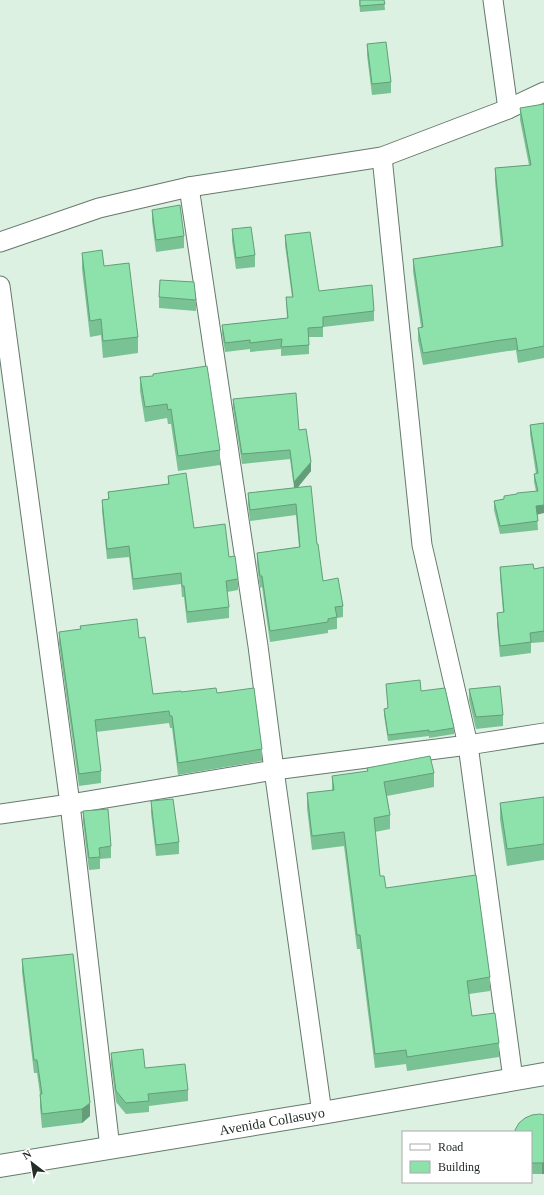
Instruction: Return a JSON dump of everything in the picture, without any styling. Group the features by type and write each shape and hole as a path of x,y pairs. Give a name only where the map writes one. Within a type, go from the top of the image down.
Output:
{"street":[{"path":"493,0 508,108"},
{"path":"0,242 99,208 189,187 382,157 508,108 544,92"},
{"path":"382,157 422,545 468,745 513,1079"},
{"path":"189,187 258,646 322,1113"},
{"path":"0,286 70,804 110,1148"},
{"path":"0,814 70,804 274,770 468,745 544,733"},
{"name":"Avenida Collasuyo","path":"0,1166 322,1113 544,1074"}],"building":[{"path":"360,0 384,0 385,4 360,6"},
{"path":"386,42 391,82 372,84 367,44"},
{"path":"544,104 544,346 518,351 516,338 423,353 418,328 423,327 413,259 503,246 495,168 531,165 520,108"},
{"path":"180,205 184,236 156,240 152,210"},
{"path":"251,227 255,255 236,258 232,229"},
{"path":"310,232 319,291 372,285 374,311 323,317 323,327 308,328 309,345 281,347 282,339 250,343 250,340 225,343 222,325 288,318 286,297 293,297 285,235"},
{"path":"102,250 104,266 129,263 138,337 103,341 101,319 90,321 82,253"},
{"path":"160,280 194,282 196,300 159,297"},
{"path":"207,366 220,450 178,456 171,409 168,410 167,404 145,407 140,377"},
{"path":"296,393 299,430 306,429 311,462 294,482 290,450 242,454 233,399"},
{"path":"544,423 544,505 536,506 538,521 500,526 494,501 504,499 504,496 517,493 538,491 534,474 538,473 530,425"},
{"path":"186,473 194,528 225,524 229,557 235,556 238,579 226,581 229,607 187,612 181,573 133,579 129,546 107,549 102,500 109,499 108,492 169,484 168,476"},
{"path":"311,486 317,544 323,581 338,578 343,606 335,607 337,617 328,619 328,622 270,631 257,553 300,547 296,504 250,510 248,493"},
{"path":"533,564 534,569 544,567 544,631 530,633 531,642 500,646 497,613 504,612 500,567"},
{"path":"137,619 139,638 145,637 153,694 216,688 217,693 254,688 262,749 178,763 172,716 170,716 169,711 95,720 101,771 79,774 59,632 81,629 80,626"},
{"path":"420,680 421,691 445,688 454,728 429,732 429,730 388,735 384,709 388,708 386,684"},
{"path":"500,686 503,715 476,717 469,689"},
{"path":"430,756 434,773 384,782 390,815 374,818 380,876 384,876 386,888 476,875 490,977 467,981 472,1016 495,1013 499,1043 407,1057 406,1050 375,1054 360,935 357,935 344,832 312,836 307,793 334,790 332,776 368,771 367,768"},
{"path":"544,797 544,844 507,849 500,803"},
{"path":"173,799 179,842 156,845 151,801"},
{"path":"108,809 111,846 99,848 100,857 89,858 83,811"},
{"path":"73,954 90,1103 82,1109 42,1114 40,1094 42,1094 37,1060 34,1060 22,959"},
{"path":"143,1049 145,1068 185,1064 188,1090 148,1094 149,1101 126,1103 116,1091 111,1053"},
{"path":"532,1115 544,1115 544,1162 542,1163 532,1162 532,1131 515,1131 519,1123"}]}
